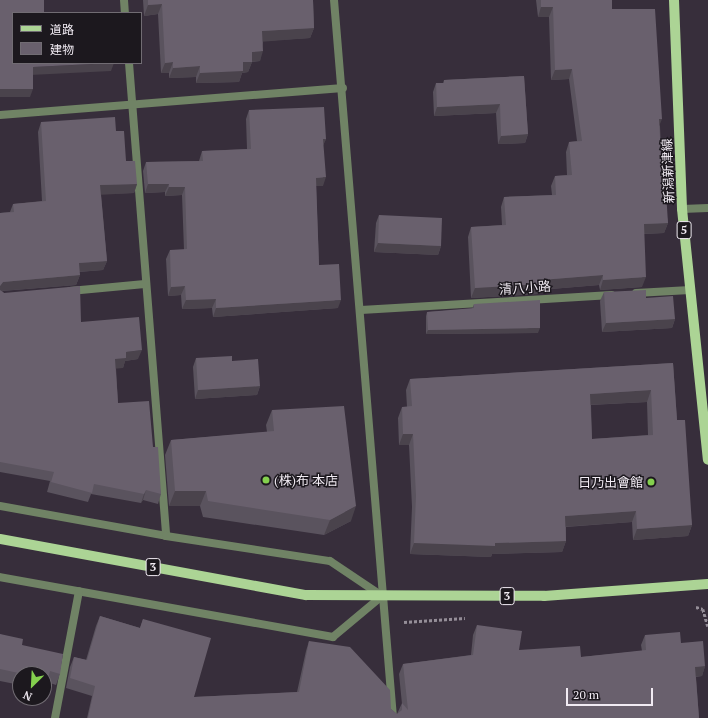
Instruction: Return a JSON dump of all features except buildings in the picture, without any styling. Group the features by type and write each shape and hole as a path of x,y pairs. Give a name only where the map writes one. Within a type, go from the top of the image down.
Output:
{"main road":[{"name":"新潟新津線","path":"674,0 682,209 708,460"},
{"name":"3","path":"0,539 306,595 544,596 708,584"}],"street":[{"path":"124,0 125,12"},
{"path":"334,0 343,88 382,596 393,718"},
{"path":"129,64 145,284 166,536"},
{"path":"0,115 133,103 343,88"},
{"path":"682,209 708,208"},
{"path":"61,292 145,284"},
{"name":"清八小路","path":"361,310 690,290"},
{"path":"0,506 166,536 330,561 382,596"},
{"path":"0,577 333,637 382,596"},
{"path":"55,718 79,591"}],"place":[{"name":"(株)布 本店","path":"266,480"},
{"name":"日乃出會館","path":"651,482"}]}
